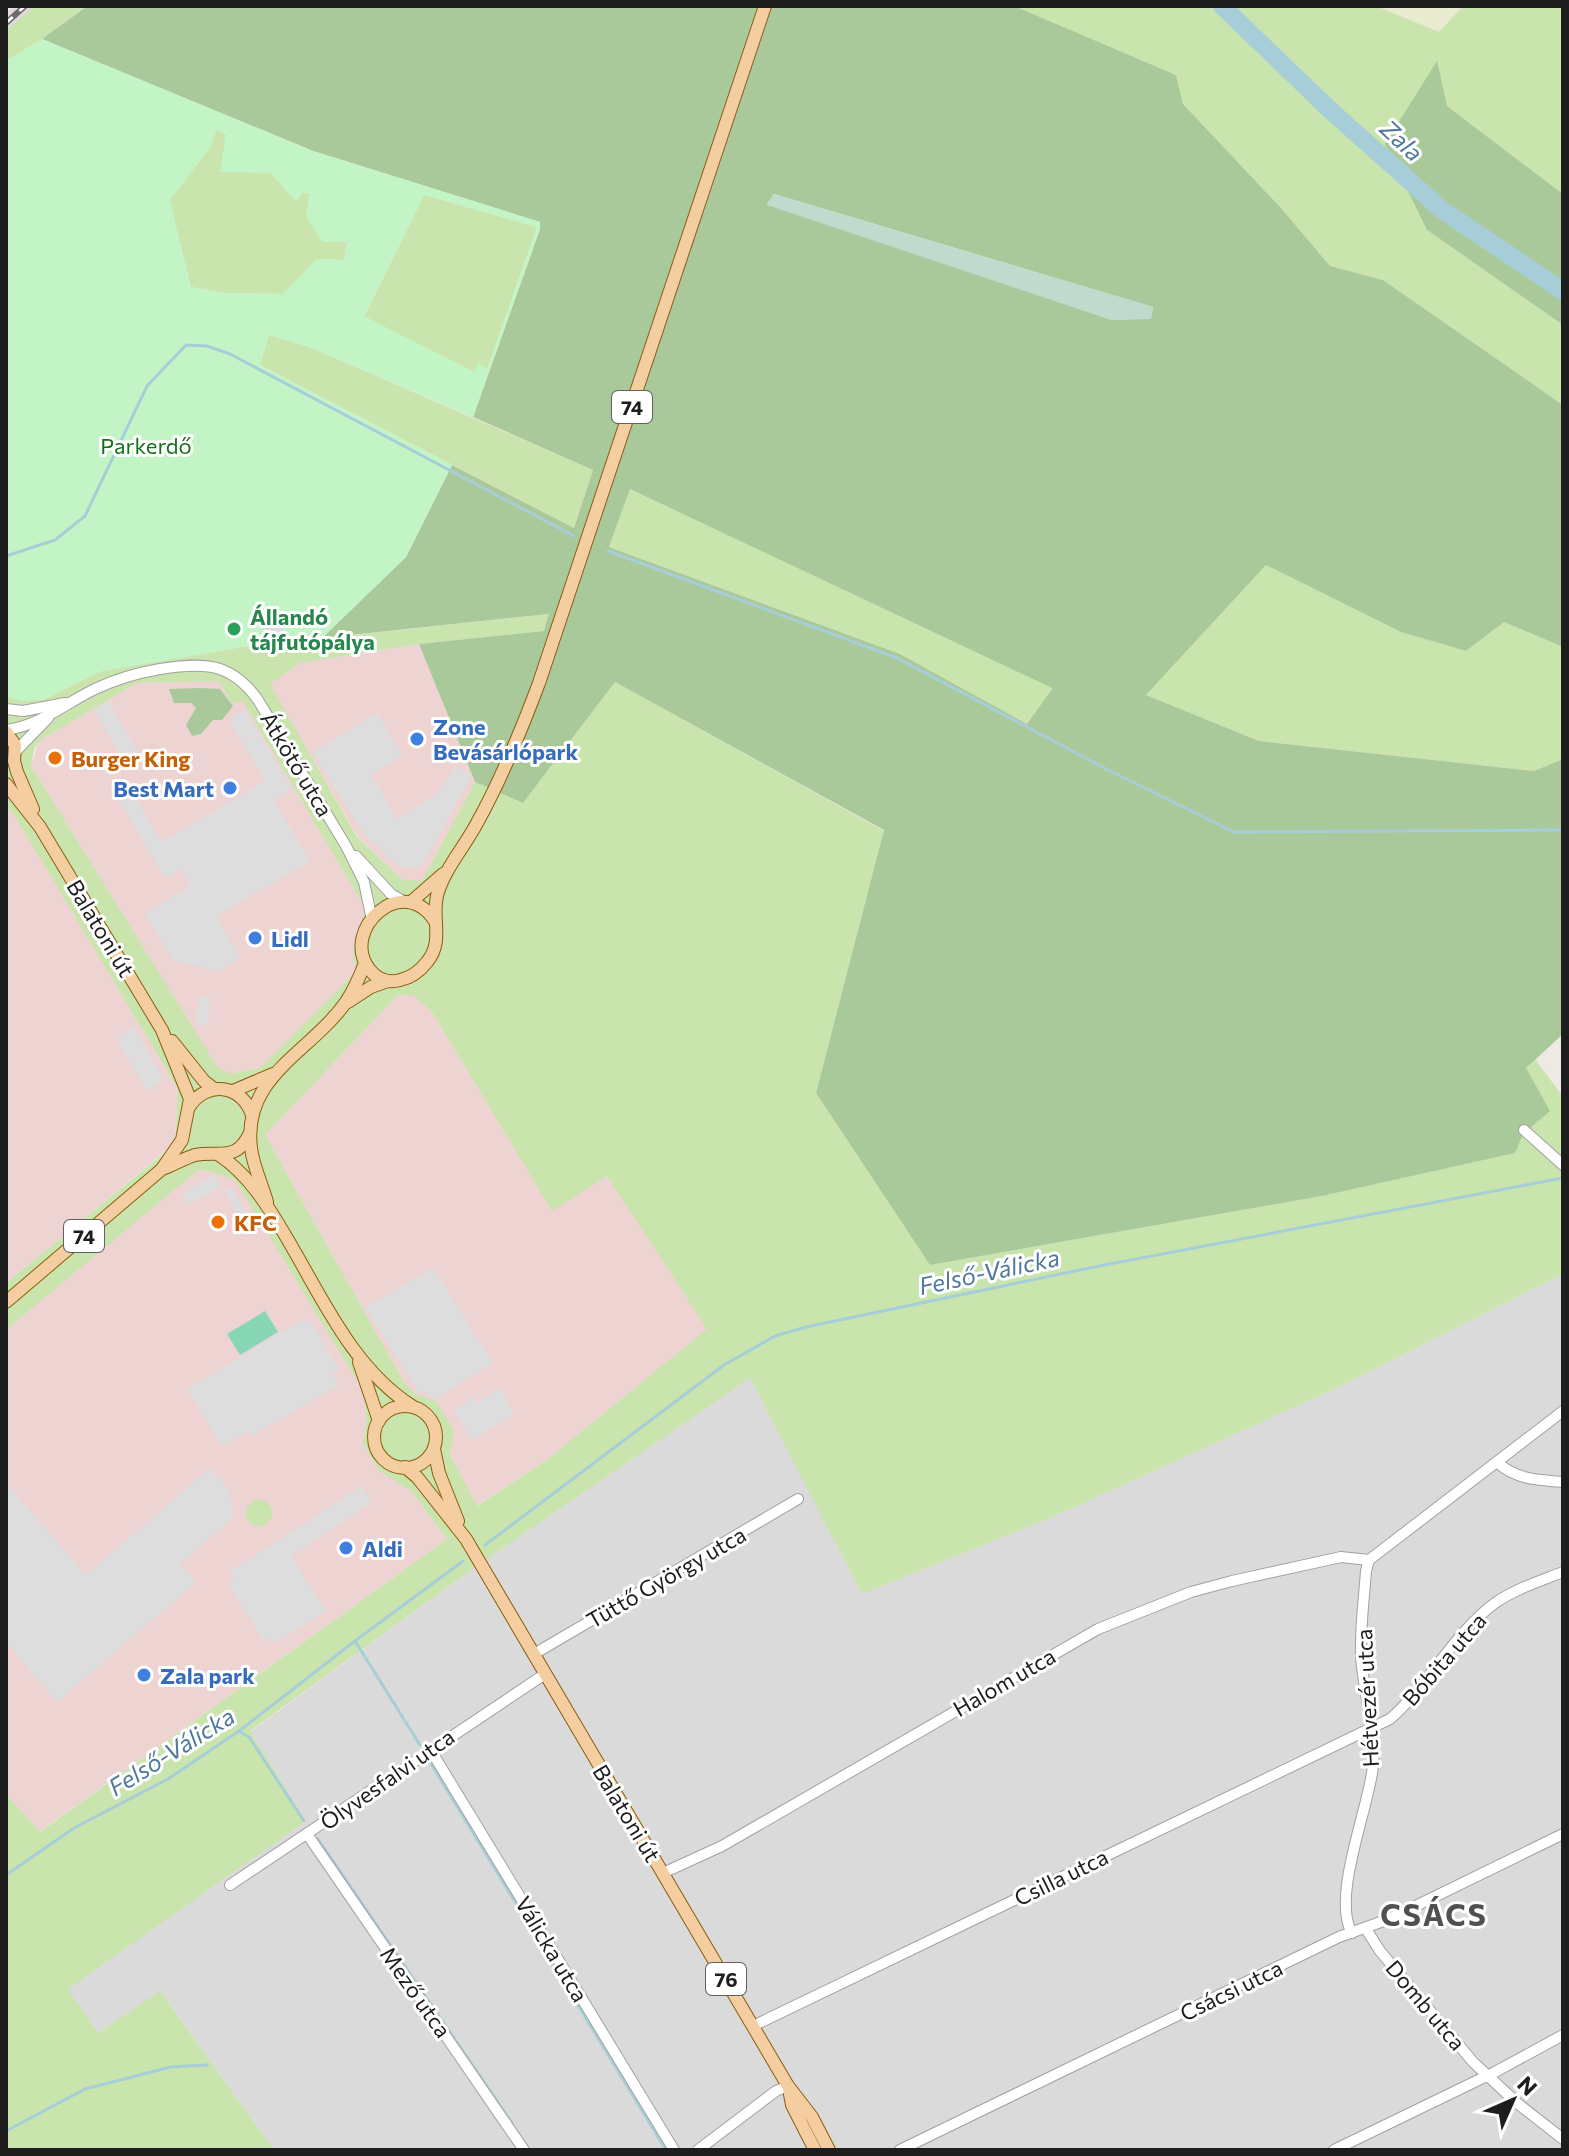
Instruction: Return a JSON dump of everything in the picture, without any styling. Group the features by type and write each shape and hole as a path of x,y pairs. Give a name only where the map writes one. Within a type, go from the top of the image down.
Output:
{"main road":[{"name":"74","path":"162,1169 196,1155 231,1153 241,1147 251,1131 256,1102 275,1072 345,1003 371,987 412,977 427,963 438,940 436,903 448,870 496,786 539,683 765,6"},
{"name":"Balatoni út","path":"6,731 13,739 12,760 40,827"},
{"name":"Balatoni út","path":"6,784 40,827 162,1030 187,1089 190,1099 187,1110"},
{"name":"74","path":"345,1003 365,963 361,944 372,920 381,909 407,901 448,870"},
{"path":"407,901 428,912 436,923"},
{"path":"365,963 375,976 389,981"},
{"name":"Balatoni út","path":"162,1030 214,1089"},
{"name":"74","path":"214,1089 233,1091 257,1083 275,1072"},
{"path":"187,1110 198,1095 214,1089"},
{"path":"233,1091 243,1099 252,1115"},
{"name":"74","path":"6,1302 162,1169 182,1140 187,1110"},
{"path":"185,1126 196,1146 215,1155"},
{"name":"76","path":"251,1131 253,1157 269,1209"},
{"name":"76","path":"215,1155 232,1164 269,1209 357,1355 389,1389 422,1411 433,1424 436,1435 434,1449"},
{"name":"76","path":"357,1355 379,1421 375,1434 380,1454 391,1464 405,1467"},
{"path":"379,1421 396,1407 412,1406"},
{"name":"Balatoni út","path":"434,1449 439,1473 466,1539"},
{"path":"405,1467 422,1463 434,1449"},
{"name":"Balatoni út","path":"405,1467 417,1477 466,1539 788,2086 812,2117 829,2150"},
{"name":"Balatoni út","path":"788,2086 792,2105 815,2150"}],"street":[{"name":"Átkötő utca","path":"74,701 125,677 193,664 223,669 245,684 258,700 346,846 364,882 372,920"},
{"path":"6,709 23,711 74,701"},
{"path":"6,731 52,714 74,701"},
{"path":"12,760 52,714"},
{"name":"Átkötő utca","path":"346,846 383,887 407,901"},
{"path":"1524,1130 1563,1165"},
{"path":"1369,1560 1563,1411"},
{"path":"1498,1463 1516,1476 1563,1482"},
{"name":"Tüttő György utca","path":"534,1654 798,1499"},
{"name":"Halom utca","path":"663,1873 722,1846 1098,1629 1191,1592 1232,1581 1341,1557 1369,1560"},
{"name":"Hétvezér utca","path":"1352,1933 1346,1907 1350,1870 1373,1765 1361,1640 1369,1560"},
{"name":"Bóbita utca","path":"1370,1728 1390,1719 1403,1708 1456,1641 1483,1613 1513,1592 1563,1572"},
{"name":"Ölyvesfalvi utca","path":"230,1885 545,1674"},
{"name":"Csilla utca","path":"753,2026 1370,1728"},
{"name":"Válicka utca","path":"430,1749 674,2150"},
{"name":"Mező utca","path":"307,1834 524,2150"},
{"name":"Csácsi utca","path":"900,2150 1339,1937 1366,1929 1563,1834"},
{"name":"Domb utca","path":"1366,1929 1380,1951 1487,2075 1563,2139"},
{"path":"1334,2150 1563,2035"},
{"path":"698,2150 776,2091 788,2086"}],"shaded area":[{"path":"14,6 34,6 6,30 6,13"},
{"path":"276,610 288,640 268,643 258,617"},
{"path":"419,644 475,782 422,882 403,880 358,837 269,684 300,663"},
{"path":"219,681 232,702 243,700 365,908 353,951 356,972 261,1067 232,1074 218,1069 31,766 39,741 136,683"},
{"path":"108,701 141,757 127,766 94,710"},
{"path":"245,709 292,789 274,800 310,861 216,916 240,958 219,971 173,960 145,913 191,885 181,869 165,878 119,800 132,792 162,842 265,781 229,719"},
{"path":"377,713 403,755 371,775 397,819 436,795 456,766 472,775 421,867 400,867 363,833 313,752"},
{"path":"11,809 178,1089 175,1143 6,1283 6,811"},
{"path":"398,995 413,995 432,1012 552,1210 607,1176 708,1329 548,1459 476,1506 450,1455 436,1402 415,1394 404,1382 265,1135"},
{"path":"199,996 210,997 208,1025 197,1024"},
{"path":"133,1027 164,1079 147,1091 116,1037"},
{"path":"206,1170 236,1180 358,1382 367,1409 367,1426 362,1442 379,1470 411,1491 447,1539 39,1832 6,1794 6,1330 186,1178 197,1171"},
{"path":"215,1174 221,1187 188,1205 182,1193"},
{"path":"231,1187 253,1223 246,1227 224,1191"},
{"path":"433,1268 493,1363 433,1400 427,1391 421,1395 365,1308"},
{"path":"1563,1274 1563,2150 274,2150 161,1992 98,2033 67,1989 306,1821 250,1732 475,1567 751,1377 862,1594 1057,1515 1332,1390"},
{"path":"302,1320 304,1323 310,1320 339,1370 332,1374 338,1385 252,1436 248,1431 222,1446 187,1389"},
{"path":"500,1388 514,1414 472,1440 454,1410 474,1398 478,1402"},
{"path":"210,1468 229,1490 234,1517 180,1564 196,1582 57,1702 6,1642 6,1483 86,1575"},
{"path":"362,1486 372,1502 291,1556 326,1611 275,1643 271,1637 264,1641 228,1584 235,1579 230,1572"}],"green space":[{"path":"34,6 86,6 6,61 6,30"},
{"path":"87,6 1014,6 1176,75 1183,104 1281,208 1330,266 1383,280 1563,405 1563,647 1504,622 1466,651 1401,632 1266,565 1146,695 1259,741 1534,771 1563,759 1563,1034 1526,1068 1550,1111 1523,1134 1515,1153 1322,1196 930,1265 816,1093 884,830 615,682 523,803 475,782 419,644 544,631 549,614 322,638 406,557 452,465 574,528 593,470 473,417 540,222 313,151 42,39","holes":["774,194 1153,307 1151,318 1112,320 767,204","630,489 1052,688 1052,689 1027,724 900,654 609,547"]},
{"path":"1014,6 1376,6 1439,32 1463,6 1563,6 1563,194 1447,106 1427,230 1563,325 1563,405 1383,280 1330,266 1281,208 1183,104 1176,75"},
{"path":"1376,6 1463,6 1439,32"},
{"name":"Parkerdő","path":"42,39 313,151 540,222 473,417 312,348 269,335 260,365 452,465 406,557 322,638 243,647 101,671 45,699 23,701 6,696 6,61","holes":["216,130 226,133 220,172 271,173 296,201 303,192 309,194 306,217 323,242 347,242 344,260 317,259 283,294 226,293 191,287 170,200 211,146","424,195 537,227 487,369 478,363 474,372 364,316"]},
{"path":"1437,61 1447,106 1563,194 1563,325 1427,230 1385,144"},
{"path":"216,130 248,150 295,200 303,192 310,194 347,242 344,260 317,259 283,294 226,293 191,287 169,200 211,146"},
{"path":"773,194 1153,307 1151,319 1112,320 767,205"},
{"path":"424,195 537,227 487,370 474,372 364,317"},
{"path":"269,334 312,348 593,470 574,528 260,365"},
{"path":"630,489 1053,688 1027,724 900,654 609,547"},
{"path":"1266,565 1401,632 1466,651 1504,622 1563,647 1563,759 1534,771 1259,741 1146,695"},
{"path":"550,614 544,631 419,644 300,663 270,684 357,837 403,880 422,881 475,782 523,803 615,682 884,831 816,1093 930,1265 1322,1196 1514,1153 1526,1068 1535,1059 1563,1097 1563,1274 1332,1390 1057,1515 862,1594 750,1378 475,1567 250,1731 306,1821 68,1989 98,2033 160,1991 274,2150 6,2150 6,1794 40,1832 447,1539 411,1491 379,1471 362,1442 366,1412 358,1382 235,1180 206,1170 197,1171 6,1330 6,1283 175,1144 178,1089 11,810 6,811 6,696 23,701 45,699 101,671 243,647","holes":["219,681 232,703 243,701 365,908 353,951 356,972 261,1067 232,1074 218,1068 31,766 39,741 136,683","398,995 413,995 432,1012 552,1211 607,1176 707,1329 548,1459 477,1506 450,1455 454,1430 436,1401 415,1394 404,1382 265,1135"]},
{"path":"169,689 220,689 233,706 222,720 213,720 201,734 192,736 186,725 196,708 191,703 174,703"},
{"path":"265,1311 278,1332 240,1355 227,1334"},
{"path":"259,1500 268,1504 272,1513 268,1522 259,1526 250,1522 246,1513 250,1504"}],"waterway":[{"name":"Zala","path":"1222,6 1329,109 1441,209 1563,291"},
{"path":"6,556 55,540 85,516 147,386 186,345 207,346 230,354 574,536"},
{"path":"608,551 897,658 1110,771 1234,832 1563,830"},
{"name":"Felső-Válicka","path":"485,1545 724,1365 775,1336 1099,1266 1563,1178"},
{"name":"Felső-Válicka","path":"6,1875 74,1828 168,1779 239,1731 463,1561"},
{"path":"355,1641 420,1745"},
{"path":"239,1731 249,1737 304,1821"},
{"path":"430,1762 666,2150"},
{"path":"318,1839 512,2123"},
{"path":"6,2131 85,2089 171,2067 207,2065"}],"railway":[{"path":"6,23 25,6"}],"place":[{"name":"Állandó tájfutópálya","path":"234,629"},
{"name":"Zone Bevásárlópark","path":"417,739"},
{"name":"Burger King","path":"55,758"},
{"name":"Best Mart","path":"230,788"},
{"name":"Lidl","path":"255,938"},
{"name":"KFC","path":"218,1222"},
{"name":"Aldi","path":"346,1548"},
{"name":"Zala park","path":"144,1675"}],"district":[{"name":"CSÁCS","path":"1434,1913"}]}
